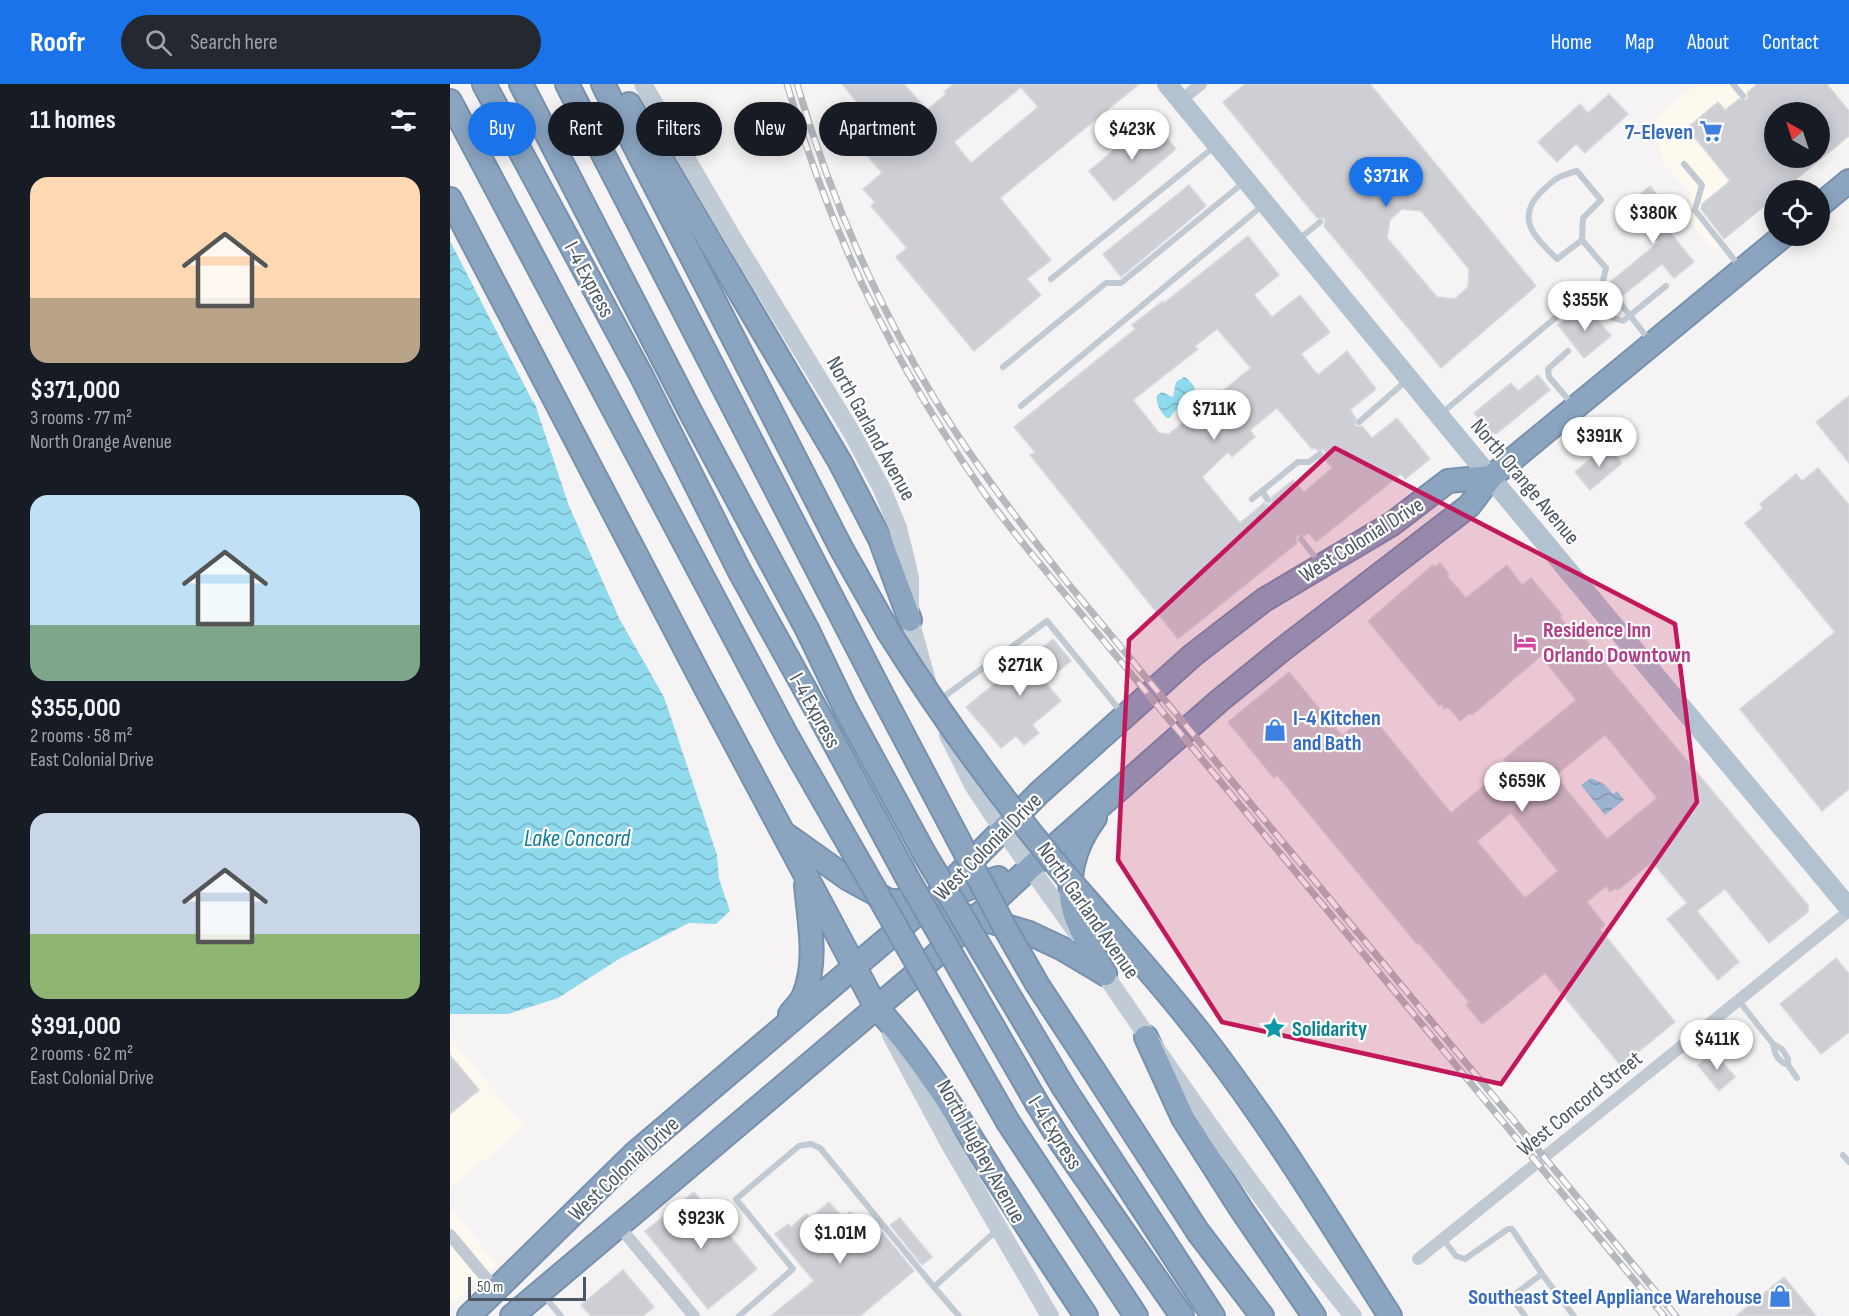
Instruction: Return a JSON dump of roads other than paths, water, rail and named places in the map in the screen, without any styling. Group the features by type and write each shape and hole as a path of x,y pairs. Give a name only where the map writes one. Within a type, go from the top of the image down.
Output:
{"highway":[{"name":"I-4 Express","path":"484,84 636,365 740,572 908,879 1061,1142 1182,1316"},
{"name":"I-4 Express","path":"521,84 691,413 807,630 845,708 924,853 1064,1089 1213,1316"},
{"path":"567,84 1005,928 1038,984 1198,1232 1262,1316"},
{"path":"603,84 841,548 888,631 927,693 1029,833 1158,982 1227,1068 1286,1154 1390,1316"},
{"path":"617,84 840,462 879,539 910,620"},
{"path":"450,101 788,738 1008,1122 1136,1316"},
{"path":"1830,197 1849,181"},
{"path":"450,199 700,679 876,1007 896,1028 946,1096 1086,1316"},
{"path":"1491,477 1771,246"},
{"name":"West Colonial Drive","path":"469,1316 634,1154 925,908 1003,829 1180,666 1280,590 1392,524 1448,481 1491,477"},
{"name":"West Colonial Drive","path":"512,1316 909,980 1030,867 1256,670 1469,506 1491,477"},
{"path":"1105,974 1076,916 1071,870 1075,853 1085,832 1118,789"},
{"path":"782,832 847,878 889,901 976,917 1029,933 1105,974"},
{"path":"925,908 1030,867"},
{"path":"773,1037 803,997 811,969 811,938 805,874"},
{"path":"1146,1037 1183,1118 1241,1209 1314,1316"}],"main road":[{"name":"North Orange Avenue","path":"1167,84 1849,910"}],"street":[{"path":"1180,101 1201,84"},
{"name":"North Garland Avenue","path":"648,88 734,240 873,470 898,528 910,579 910,620 933,705 974,785 1146,1037 1224,1146 1353,1316"},
{"name":"West Concord Street","path":"1418,1259 1849,910"},
{"name":"North Hughey Avenue","path":"876,1007 998,1229 1050,1316"},
{"path":"618,1225 694,1316"},
{"path":"450,1235 496,1290"}],"lane":[{"path":"1733,84 1743,96"},
{"path":"1051,279 1216,145"},
{"path":"1684,164 1702,185 1695,210 1742,270"},
{"path":"1582,240 1557,260 1535,236 1527,216 1532,201 1558,176 1577,171 1601,200 1582,218 1582,240 1606,268 1604,281 1653,344"},
{"path":"1003,367 1106,283 1121,283 1246,180"},
{"path":"1021,405 1265,203"},
{"path":"1296,242 1320,222"},
{"path":"1439,415 1562,313 1588,300 1598,300 1613,318 1623,321 1666,286"},
{"path":"1568,351 1548,369 1549,377 1575,408"},
{"path":"1359,422 1409,379"},
{"path":"1252,499 1298,462 1309,462 1320,454"},
{"path":"1262,491 1268,500"},
{"path":"1301,539 1321,566"},
{"path":"933,705 1047,621 1124,716"},
{"path":"1738,1001 1773,1044 1774,1051 1782,1063 1788,1065 1797,1078"},
{"path":"739,1316 793,1269 736,1199 799,1146 811,1143 820,1148 959,1316"},
{"path":"1843,1155 1849,1162"},
{"path":"935,1288 998,1229"},
{"path":"1443,1239 1456,1256 1465,1259 1508,1229 1512,1229 1574,1316"},
{"path":"1526,1316 1510,1297 1542,1274"},
{"path":"540,1292 561,1316"}],"water":[{"name":"Lake Concord","path":"450,208 528,383 569,506 620,620 664,697 717,855 719,879 730,911 716,924 689,923 619,959 558,998 508,1014 450,1014"},
{"path":"1184,377 1191,382 1195,390 1195,398 1190,405 1178,409 1170,418 1167,418 1159,408 1157,395 1162,392 1173,397 1176,382"},
{"path":"1591,778 1604,784 1613,794 1617,791 1624,800 1605,815 1581,785"}],"railway":[{"path":"787,84 822,190 867,293 919,392 989,500 1028,550 1664,1316"},
{"path":"797,84 827,175 863,263 906,349 955,431 981,469 1066,581 1676,1316"}],"place":[{"name":"7-Eleven","path":"1711,131"},
{"name":"Residence Inn Orlando Downtown","path":"1525,642"},
{"name":"I-4 Kitchen and Bath","path":"1275,730"},
{"name":"Solidarity","path":"1274,1028"},
{"name":"Southeast Steel Appliance Warehouse","path":"1780,1296"}]}
